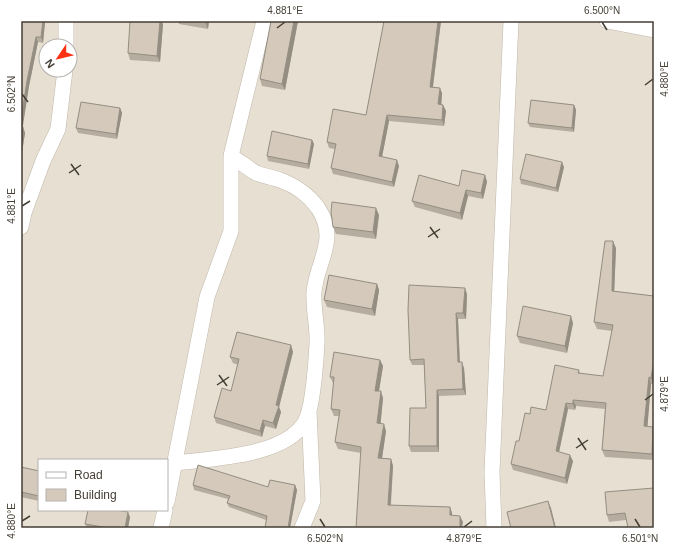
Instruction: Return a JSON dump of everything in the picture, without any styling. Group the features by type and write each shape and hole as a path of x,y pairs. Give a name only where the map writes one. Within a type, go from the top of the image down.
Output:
{"street":[{"path":"66,21 66,38"},
{"path":"168,498 176,463 207,297 231,231 231,156 264,21"},
{"path":"494,528 492,472 511,21"},
{"path":"607,21 654,30"},
{"path":"21,227 24,213 43,161 58,129 64,78"},
{"path":"231,156 256,173 280,180 295,187 313,202 326,222 328,236 314,292 317,343 309,408 313,501 302,528"},
{"path":"176,463 242,454 274,445 293,435 304,423 309,408"},
{"path":"161,528 165,511"}],"shaded area":[{"path":"21,21 654,21 654,528 21,528"}],"building":[{"path":"21,21 43,21 41,37 36,37 21,119"},
{"path":"130,21 160,21 157,56 128,53"},
{"path":"271,21 294,21 282,84 260,79"},
{"path":"384,21 438,21 430,87 440,88 438,104 443,105 442,120 387,115 379,156 397,160 392,182 331,168 336,144 327,142 333,109 366,115"},
{"path":"531,100 574,105 572,128 528,123"},
{"path":"81,102 120,108 116,134 76,128"},
{"path":"21,127 23,127 21,141"},
{"path":"272,131 312,140 308,164 267,156"},
{"path":"526,154 562,162 556,188 520,179"},
{"path":"462,170 485,175 481,193 466,190 460,213 412,201 419,175 459,186"},
{"path":"332,202 376,208 373,232 333,227 331,212"},
{"path":"605,241 613,241 612,291 654,296 654,360 651,378 649,377 644,426 653,427 652,454 602,450 606,403 573,400 573,404 566,403 556,451 570,455 565,478 511,464 516,441 519,441 525,413 530,414 531,407 546,410 555,365 579,370 578,373 603,376 613,325 594,322"},
{"path":"329,275 377,284 372,309 324,300"},
{"path":"409,285 465,288 463,313 456,313 458,362 462,362 463,389 437,390 437,446 409,446 410,408 426,408 424,359 410,360 408,310"},
{"path":"523,306 571,316 565,346 517,336"},
{"path":"237,332 291,345 276,405 279,406 273,423 263,420 260,431 214,417 222,388 231,391 239,359 230,357"},
{"path":"334,352 380,360 375,391 381,391 377,423 384,424 378,458 391,459 388,505 450,507 450,515 460,516 460,528 356,528 361,447 335,442 340,410 331,409 334,377 330,377"},
{"path":"198,465 268,487 270,480 295,485 288,528 265,528 267,516 227,503 230,496 193,485"},
{"path":"21,467 38,471 38,496 21,492"},
{"path":"654,488 654,528 628,528 625,513 607,515 605,492"},
{"path":"548,501 555,528 511,528 507,512"},
{"path":"88,511 128,512 125,528 109,528 85,524"}]}
